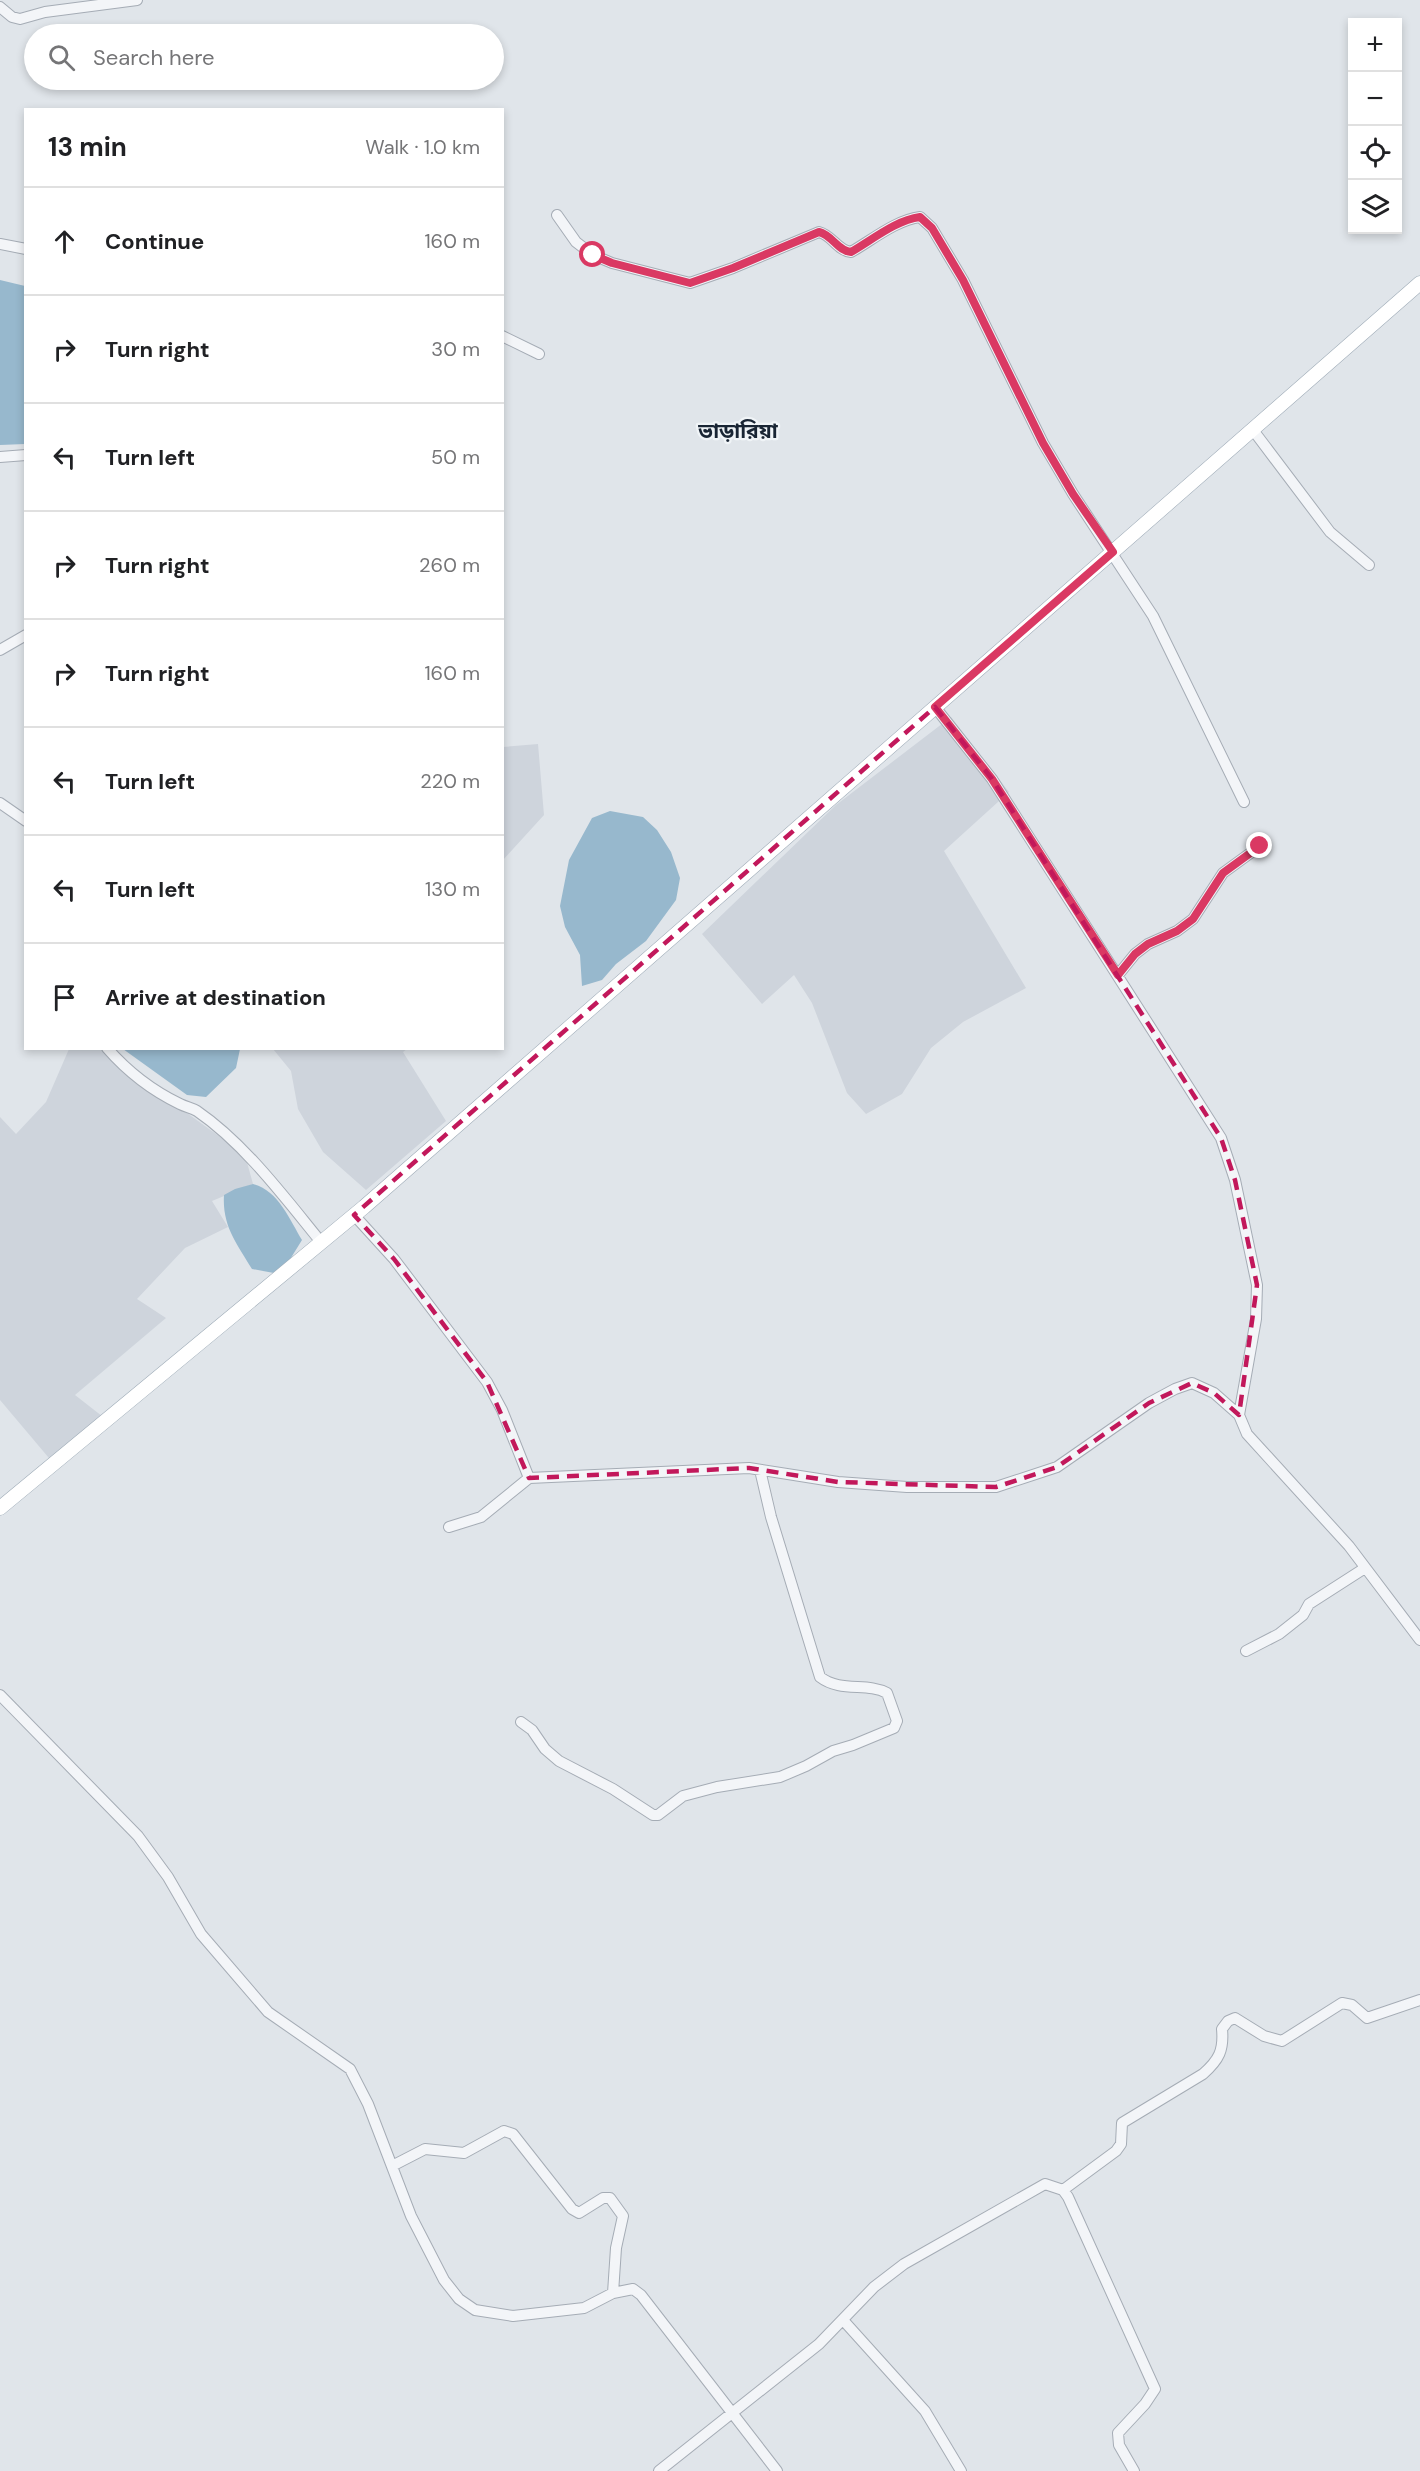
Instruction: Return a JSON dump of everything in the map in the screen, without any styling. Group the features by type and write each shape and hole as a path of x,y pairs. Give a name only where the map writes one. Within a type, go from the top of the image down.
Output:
{"main road":[{"path":"0,1508 354,1215 1420,283"}],"street":[{"path":"0,7 12,17 20,19 45,12 109,1 137,0"},
{"path":"556,215 576,242 593,255 612,263 690,283 733,268 819,232 845,252 851,252 894,226 911,218 920,217 932,228 963,280 1043,443 1073,494 1153,616 1244,802"},
{"path":"0,244 24,249"},
{"path":"504,337 539,354"},
{"path":"1253,430 1330,532 1369,566"},
{"path":"0,457 24,455"},
{"path":"0,650 24,636"},
{"path":"935,707 992,779 1221,1138 1235,1180 1247,1234 1257,1301 1239,1415"},
{"path":"0,803 24,820"},
{"path":"1118,975 1135,954 1148,944 1177,931 1193,919 1223,873 1260,846"},
{"path":"109,1050 119,1062 147,1084 180,1104 196,1110 233,1141 321,1242"},
{"path":"354,1215 394,1259 487,1382 502,1410 529,1478"},
{"path":"449,1527 481,1517 529,1478 749,1468 838,1482 996,1487 1057,1467 1149,1403 1192,1383 1214,1393 1239,1415 1246,1434 1256,1447 1349,1546 1420,1640"},
{"path":"521,1722 532,1730 545,1749 559,1761 613,1789 653,1815 658,1815 683,1796 717,1787 780,1777 833,1751 894,1728 897,1721 887,1693 876,1689 855,1689 828,1683 820,1677 771,1517 760,1470"},
{"path":"1246,1651 1279,1634 1303,1616 1309,1604 1365,1568"},
{"path":"0,1695 138,1836 168,1877 201,1934 268,2012 350,2069 368,2104 411,2216 444,2280 459,2299 475,2310 513,2316 584,2308 613,2293 633,2289 641,2295 777,2471"},
{"path":"1063,2190 1116,2151 1121,2144 1122,2123 1203,2074 1213,2065 1223,2046 1222,2028 1227,2021 1235,2018 1264,2036 1282,2041 1342,2003 1352,2005 1367,2018 1420,2000"},
{"path":"392,2166 425,2149 464,2153 504,2131 513,2134 565,2200 579,2213 603,2198 610,2198 619,2209 622,2217 616,2248 613,2293"},
{"path":"659,2471 819,2344 874,2287 904,2264 1045,2184 1063,2190 1155,2389 1145,2404 1118,2433 1119,2445 1134,2471"},
{"path":"843,2320 925,2411 961,2471"}],"highlighted area":[{"path":"935,707 992,779 1221,1138 1235,1180 1257,1285 1239,1415 1214,1393 1192,1383 1149,1403 1057,1467 996,1487 838,1482 749,1468 529,1478 487,1382 394,1259 354,1215"}],"shaded area":[{"path":"951,717 1009,792 944,851 1026,988 963,1022 931,1048 902,1094 866,1114 847,1093 812,1003 794,975 762,1004 702,934 836,805"},
{"path":"538,744 544,815 504,859 504,747"},
{"path":"69,1050 105,1050 147,1084 245,1155 253,1184 212,1201 228,1227 185,1248 137,1299 166,1318 75,1395 107,1420 54,1464 0,1400 0,1117 16,1134 46,1102"},
{"path":"274,1050 406,1050 403,1052 446,1121 366,1190 323,1152 298,1109 291,1071"}],"water":[{"path":"0,280 24,286 24,444 0,445"},
{"path":"610,811 643,817 657,830 671,852 680,878 676,900 646,941 616,964 602,980 582,986 580,955 565,927 560,906 569,860 592,818"},
{"path":"124,1050 240,1050 236,1068 206,1097 187,1095"},
{"path":"253,1184 270,1192 288,1215 302,1240 289,1261 274,1273 252,1269 236,1243 225,1216 224,1195"}],"district":[{"name":"ভাড়ারিয়া","path":"738,431"}],"route":[{"path":"593,255 612,263 690,283 733,268 819,232 845,252 851,252 894,226 911,218 920,217 932,228 963,280 1043,443 1073,494 1113,552 935,707 992,779 1118,975 1135,954 1148,944 1177,931 1193,919 1223,873 1260,846"}]}
